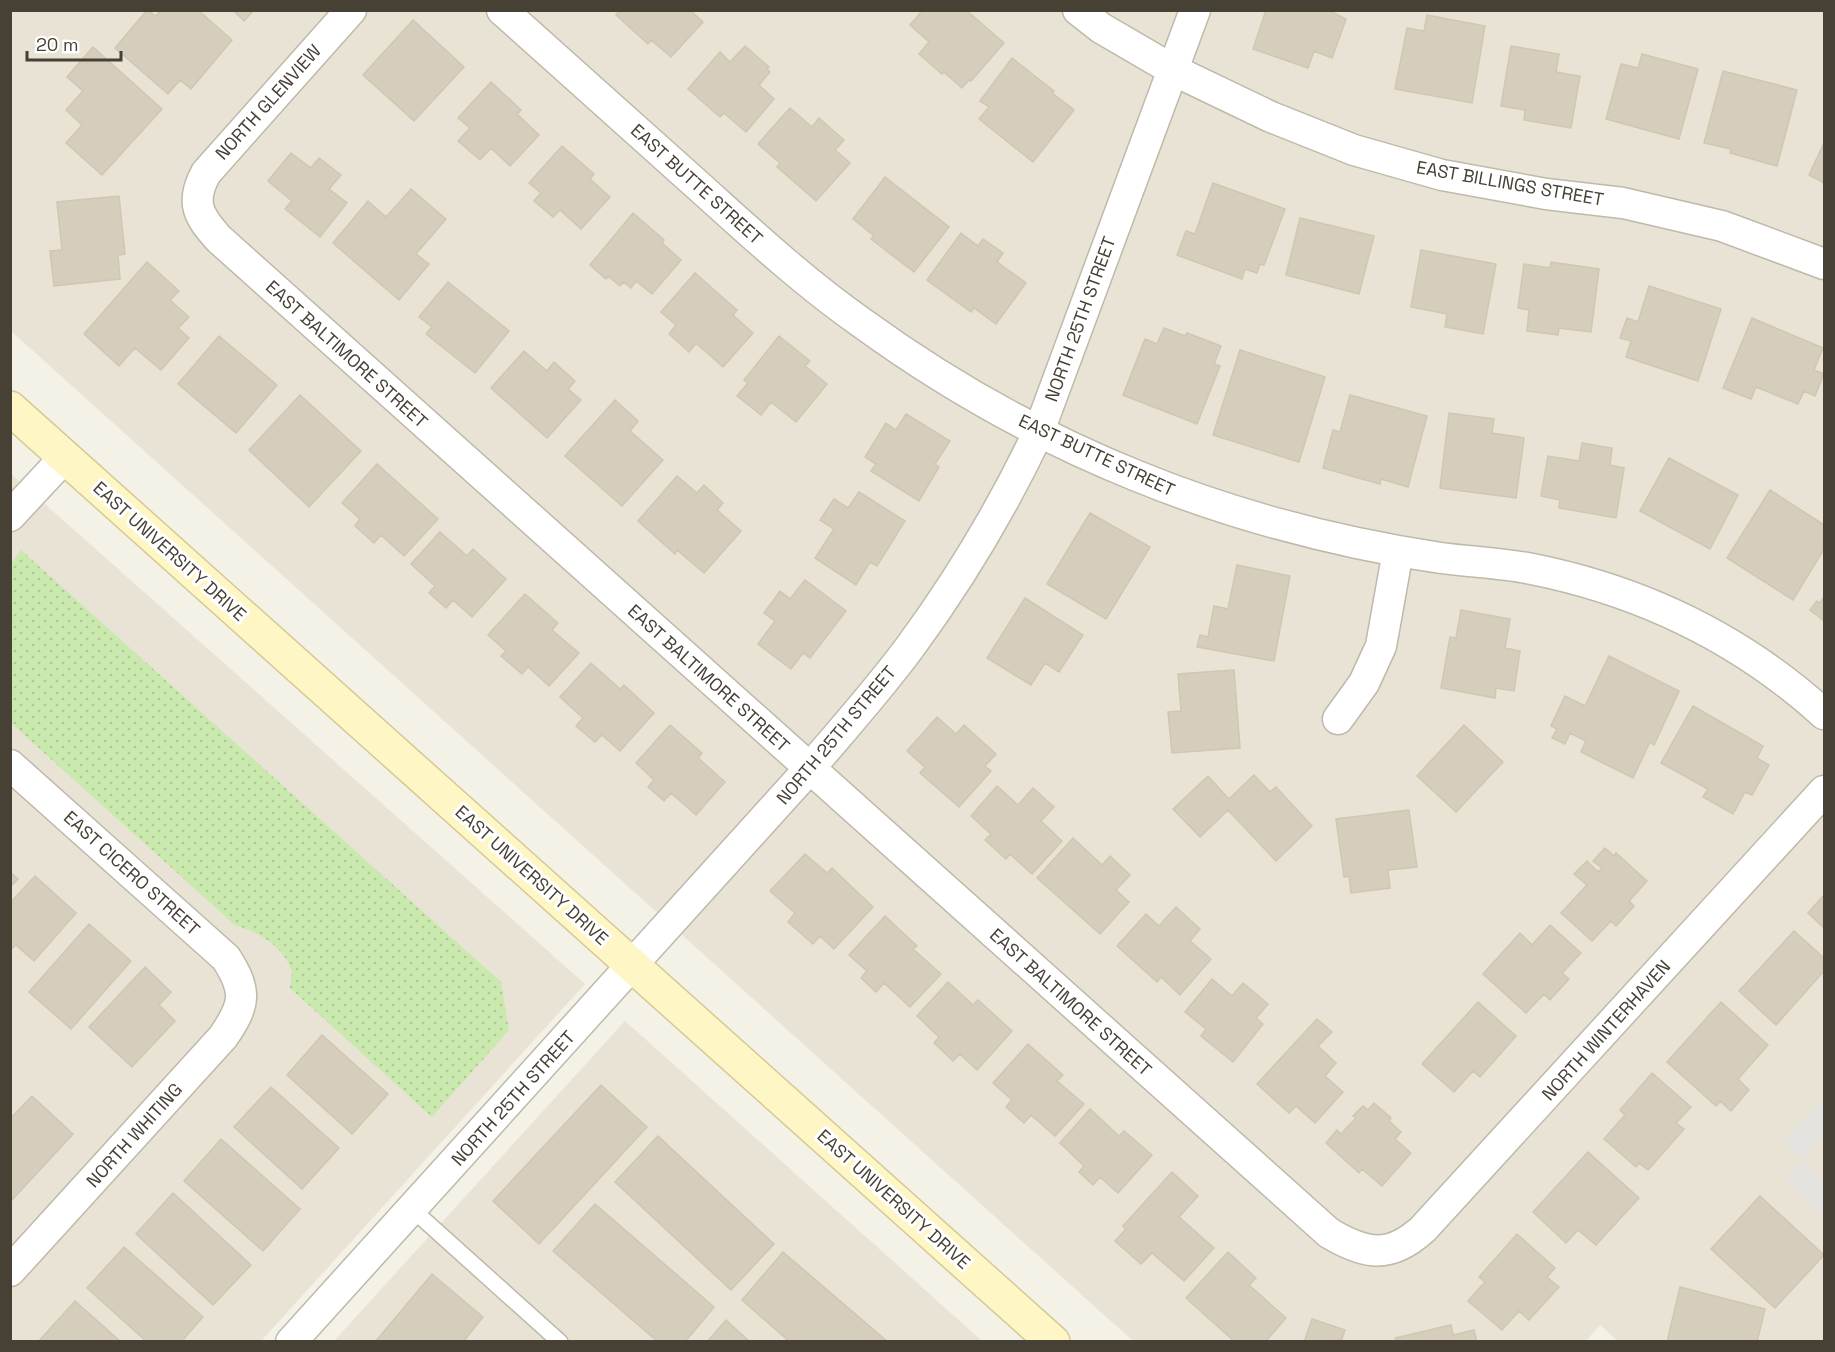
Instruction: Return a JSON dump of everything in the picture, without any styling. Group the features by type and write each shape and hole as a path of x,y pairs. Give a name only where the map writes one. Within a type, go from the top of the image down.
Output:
{"main road":[{"name":"EAST UNIVERSITY DRIVE","path":"10,408 1053,1341"}],"street":[{"name":"NORTH GLENVIEW","path":"196,200 199,186 217,159 351,10"},
{"name":"EAST BUTTE STREET","path":"502,10 791,268 827,297 918,361 1039,431 1135,476 1225,508 1345,540 1398,550 1527,568 1581,580 1627,594 1672,612 1717,635 1802,693 1824,714"},
{"name":"EAST BILLINGS STREET","path":"1078,10 1101,28 1173,70 1271,117 1354,150 1442,175 1546,194 1623,203 1722,226 1824,264"},
{"name":"NORTH 25TH STREET","path":"291,1341 810,768 876,690 939,606 992,523 1039,431 1195,10"},
{"name":"EAST BALTIMORE STREET","path":"196,200 200,214 219,239 1329,1233 1360,1248 1377,1252"},
{"path":"10,516 65,457"},
{"path":"1338,718 1364,683 1381,646 1398,550"},
{"name":"EAST CICERO STREET","path":"10,765 226,958 243,990"},
{"name":"NORTH WINTERHAVEN","path":"1377,1252 1395,1249 1423,1230 1824,791"},
{"name":"NORTH WHITING","path":"10,1271 223,1037 237,1014 243,990"}],"lane":[{"path":"412,1209 560,1341"}],"shaded area":[{"path":"11,11 1824,11 1824,1341 1618,1341 1600,1325 1585,1342 1133,1341 11,331"},
{"path":"10,473 585,984 261,1341 11,1341"},
{"path":"625,1021 982,1341 333,1342"},
{"path":"1824,1098 1824,1135 1802,1159 1783,1142"},
{"path":"1803,1162 1824,1182 1824,1217 1786,1181"}],"green space":[{"path":"21,550 501,982 509,1030 432,1117 290,988 291,969 275,946 252,931 235,925 11,723 11,563"}],"building":[{"path":"147,10 156,16 161,10 198,10 232,40 191,89 180,80 168,94 115,48"},
{"path":"233,10 254,10 244,21"},
{"path":"620,10 690,10 703,22 671,57 651,40 648,44 616,15"},
{"path":"923,10 966,10 1004,43 971,81 969,80 962,88 919,54 929,42 910,25"},
{"path":"1266,10 1328,10 1346,19 1332,58 1314,51 1308,68 1253,49"},
{"path":"1427,15 1485,26 1472,103 1395,89 1407,28 1424,31"},
{"path":"413,20 464,67 414,121 363,75"},
{"path":"745,46 769,67 767,69 770,72 759,85 774,99 746,132 724,113 720,117 688,89 720,52 730,62"},
{"path":"1511,46 1559,54 1556,72 1580,76 1571,128 1524,120 1525,110 1501,106"},
{"path":"93,47 162,109 102,175 66,143 82,125 66,110 83,91 67,77"},
{"path":"1642,54 1698,69 1679,139 1606,119 1621,64 1638,68"},
{"path":"1012,58 1074,110 1033,162 979,119 989,107 980,101"},
{"path":"1723,71 1797,90 1777,166 1730,153 1731,149 1704,143"},
{"path":"491,82 521,110 517,114 539,135 510,166 491,148 480,160 458,141 470,128 458,118"},
{"path":"790,108 812,127 819,118 844,140 835,150 850,163 816,201 777,167 780,163 758,144"},
{"path":"1824,143 1824,183 1809,175"},
{"path":"562,146 594,174 590,179 610,197 581,229 560,210 553,217 534,201 541,193 529,183"},
{"path":"291,153 311,168 319,158 341,175 329,189 347,203 320,237 285,209 292,201 268,181"},
{"path":"885,177 949,227 914,272 871,239 874,236 853,219"},
{"path":"1213,183 1285,209 1264,265 1260,264 1257,273 1245,269 1242,279 1177,255 1186,231 1195,234"},
{"path":"411,189 446,219 416,254 429,264 399,300 333,243 368,201 386,217"},
{"path":"119,196 125,254 118,255 120,279 54,286 50,251 62,250 57,202"},
{"path":"633,213 664,240 662,243 681,260 652,294 636,281 631,288 623,282 620,286 608,276 606,279 590,265"},
{"path":"1300,218 1374,236 1359,294 1286,275"},
{"path":"961,233 978,246 983,239 1003,253 997,262 1026,283 996,324 974,308 971,312 927,280"},
{"path":"1421,250 1496,264 1483,334 1445,327 1447,314 1411,307"},
{"path":"147,262 179,291 170,300 189,317 178,328 189,338 161,370 135,348 119,366 84,334"},
{"path":"1551,262 1599,269 1591,332 1559,328 1558,335 1527,331 1529,310 1518,308 1524,264 1550,268"},
{"path":"695,273 737,310 733,315 753,333 723,367 696,343 689,352 669,334 676,325 661,312"},
{"path":"448,282 509,331 475,373 426,334 432,327 419,317"},
{"path":"1649,286 1721,309 1698,381 1626,357 1631,341 1620,338 1627,318 1638,322"},
{"path":"1752,318 1823,348 1814,370 1824,374 1815,396 1804,391 1798,404 1756,387 1751,399 1723,388"},
{"path":"1164,328 1185,336 1187,333 1221,346 1214,364 1220,366 1197,424 1123,395 1145,339 1157,344"},
{"path":"219,336 277,385 236,433 178,384"},
{"path":"779,336 810,361 805,366 827,384 796,422 771,402 761,415 737,396 748,383 744,380"},
{"path":"1240,350 1325,377 1299,462 1213,435"},
{"path":"524,351 547,371 554,362 575,381 568,389 581,400 547,438 491,388"},
{"path":"300,395 361,451 309,507 249,450"},
{"path":"1350,395 1427,416 1408,487 1381,479 1380,484 1323,468 1333,430 1340,432"},
{"path":"615,400 638,421 630,431 663,460 622,506 565,456"},
{"path":"1449,413 1494,419 1492,433 1524,438 1516,498 1440,488"},
{"path":"906,414 950,441 935,464 939,467 919,501 871,471 876,464 865,457 886,423 896,430"},
{"path":"1582,443 1612,448 1610,465 1624,468 1616,518 1559,508 1560,500 1541,496 1548,456 1579,461"},
{"path":"1669,458 1738,495 1710,549 1640,511"},
{"path":"377,464 438,519 404,556 381,535 374,543 355,526 360,519 342,503"},
{"path":"677,476 697,493 704,485 723,503 717,510 741,531 704,573 677,550 675,554 638,521"},
{"path":"1770,490 1824,525 1824,549 1793,600 1727,558"},
{"path":"859,492 905,521 877,566 870,562 856,585 815,558 834,529 820,520 834,499 848,508"},
{"path":"1090,513 1150,547 1106,619 1047,584"},
{"path":"440,532 467,556 473,549 506,579 472,617 453,600 446,608 429,593 435,586 411,564"},
{"path":"1237,565 1290,576 1274,661 1197,647 1200,635 1208,637 1214,606 1228,609"},
{"path":"805,580 846,611 810,658 803,653 791,669 758,644 775,621 764,613 780,591 790,599"},
{"path":"525,594 558,623 552,630 579,653 549,686 528,667 522,674 501,656 506,651 488,635"},
{"path":"1824,597 1824,621 1810,610 1817,601 1820,603"},
{"path":"1025,598 1083,635 1059,672 1045,663 1031,685 987,658"},
{"path":"1461,610 1510,619 1505,648 1520,651 1514,691 1496,688 1495,698 1441,688 1450,637 1456,638"},
{"path":"1609,656 1679,691 1654,745 1650,742 1633,778 1581,752 1586,741 1570,733 1565,744 1552,738 1557,729 1551,726 1565,696 1585,706"},
{"path":"591,663 620,689 624,685 654,713 620,751 602,735 595,742 576,726 583,718 560,697"},
{"path":"1234,670 1240,748 1172,753 1168,712 1181,711 1178,674"},
{"path":"1693,706 1763,746 1757,758 1769,765 1752,795 1745,792 1733,814 1703,797 1708,789 1661,763"},
{"path":"937,717 956,734 964,725 996,754 985,766 991,771 959,807 920,773 925,767 907,751"},
{"path":"670,725 702,753 698,758 725,782 696,815 671,793 664,801 648,787 654,780 636,763"},
{"path":"1464,725 1503,762 1456,812 1417,776"},
{"path":"1254,775 1270,792 1276,787 1312,826 1276,861 1228,810 1200,837 1173,809 1208,776 1229,799"},
{"path":"997,786 1018,805 1033,788 1054,807 1041,821 1062,841 1032,874 1010,854 1006,859 985,840 991,834 971,816"},
{"path":"1409,810 1417,867 1388,870 1390,888 1351,893 1349,876 1344,877 1336,819"},
{"path":"1073,838 1102,865 1110,856 1130,875 1116,890 1129,902 1100,934 1037,878"},
{"path":"1605,848 1614,856 1616,853 1647,881 1629,901 1634,906 1616,926 1611,921 1592,941 1561,913 1587,885 1574,874 1587,861 1598,872 1602,868 1593,861"},
{"path":"805,854 827,873 832,868 873,907 834,949 820,936 813,944 788,922 795,913 770,891"},
{"path":"10,872 18,879 10,887"},
{"path":"35,876 76,913 34,961 16,945 10,950 10,903"},
{"path":"1824,895 1824,928 1808,913"},
{"path":"1176,907 1200,929 1190,941 1211,959 1180,995 1161,977 1157,982 1117,946 1146,914 1159,926"},
{"path":"885,916 917,946 913,949 941,974 910,1007 884,983 876,992 861,978 867,971 849,955"},
{"path":"89,924 131,961 71,1029 29,992"},
{"path":"1550,925 1581,953 1562,973 1569,979 1550,1000 1544,994 1526,1013 1483,974 1520,933 1532,945"},
{"path":"1794,931 1824,958 1824,971 1776,1025 1739,991"},
{"path":"145,967 171,992 159,1005 175,1021 132,1067 89,1027"},
{"path":"1212,979 1232,996 1243,983 1268,1004 1256,1018 1263,1024 1233,1062 1201,1036 1206,1029 1185,1012"},
{"path":"948,982 973,1005 978,1000 1012,1031 977,1070 960,1054 953,1061 934,1043 939,1037 917,1016"},
{"path":"1478,1002 1516,1036 1480,1077 1473,1071 1454,1092 1422,1064"},
{"path":"1721,1002 1768,1045 1738,1079 1749,1090 1731,1111 1720,1101 1716,1106 1667,1062"},
{"path":"1317,1019 1332,1032 1318,1046 1336,1063 1325,1076 1343,1092 1315,1123 1296,1106 1289,1113 1257,1084"},
{"path":"322,1035 388,1094 352,1134 287,1075"},
{"path":"1028,1044 1063,1075 1057,1081 1084,1104 1055,1136 1031,1115 1024,1123 1006,1107 1012,1100 993,1083"},
{"path":"1652,1073 1691,1107 1676,1123 1684,1129 1648,1170 1639,1163 1636,1167 1604,1139 1625,1115 1620,1110"},
{"path":"601,1085 647,1127 539,1244 493,1201"},
{"path":"271,1087 339,1148 302,1189 234,1127"},
{"path":"32,1096 73,1134 11,1201 10,1119"},
{"path":"1374,1103 1391,1118 1389,1121 1401,1132 1395,1139 1411,1153 1382,1186 1362,1169 1359,1173 1326,1143 1337,1130 1341,1134 1356,1118 1353,1116 1363,1106 1368,1110"},
{"path":"1090,1109 1119,1136 1124,1131 1152,1155 1118,1193 1100,1177 1093,1185 1079,1172 1084,1166 1060,1143"},
{"path":"658,1136 774,1244 731,1290 615,1182"},
{"path":"221,1139 300,1209 263,1251 184,1181"},
{"path":"1588,1152 1639,1198 1596,1245 1578,1230 1566,1243 1533,1212"},
{"path":"1172,1172 1198,1196 1179,1217 1214,1248 1184,1281 1152,1253 1141,1264 1115,1241 1126,1229 1123,1226"},
{"path":"173,1193 251,1265 213,1305 136,1234"},
{"path":"1760,1196 1824,1255 1775,1308 1711,1249"},
{"path":"595,1204 714,1307 685,1342 658,1342 553,1251"},
{"path":"1517,1234 1555,1268 1547,1277 1559,1287 1529,1320 1519,1311 1502,1330 1468,1301 1485,1282 1479,1277"},
{"path":"124,1247 203,1317 181,1342 147,1342 87,1288"},
{"path":"783,1252 888,1342 790,1342 742,1300"},
{"path":"1228,1252 1256,1278 1249,1285 1286,1318 1265,1342 1235,1342 1186,1298"},
{"path":"432,1274 483,1317 463,1342 375,1342"},
{"path":"1680,1287 1765,1309 1757,1342 1667,1342"},
{"path":"75,1301 121,1342 38,1342"},
{"path":"1312,1319 1345,1330 1341,1342 1304,1342"},
{"path":"726,1320 750,1342 707,1342"},
{"path":"1451,1325 1453,1335 1474,1330 1477,1342 1396,1342 1395,1338"}]}
